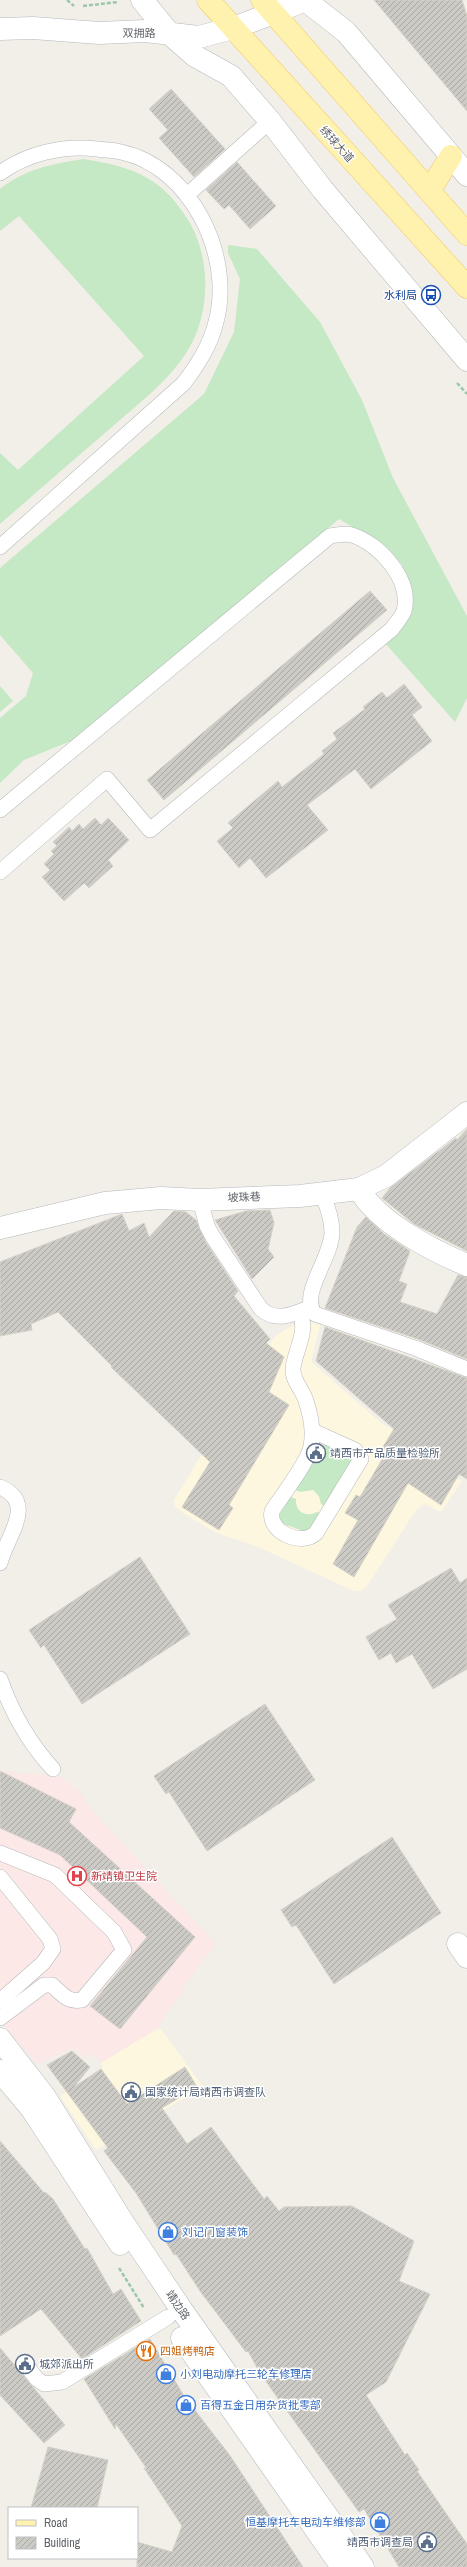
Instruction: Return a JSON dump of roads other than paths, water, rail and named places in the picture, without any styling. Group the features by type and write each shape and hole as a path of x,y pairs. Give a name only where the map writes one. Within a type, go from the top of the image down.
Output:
{"main road":[{"name":"绣球大道","path":"208,0 467,287"},
{"path":"268,7 467,234"},
{"path":"430,190 451,156"}],"street":[{"path":"142,0 170,34 195,56 230,76 270,121 323,190 467,360"},
{"path":"305,0 346,32 467,175"},
{"name":"双拥路","path":"0,29 33,28 99,33 145,31 199,36 233,28 268,7 305,0"},
{"name":"坡珠巷","path":"0,1228 104,1203 161,1198 200,1200 322,1194 359,1189 386,1176 467,1114"},
{"path":"359,1189 366,1202 384,1218 444,1256 467,1265"},
{"name":"靖边路","path":"0,2039 45,2097 124,2224 181,2310 363,2567"},
{"name":"靖边路","path":"0,2071 31,2108 168,2317 250,2438 342,2567"}],"lane":[{"path":"187,195 270,121"},
{"path":"0,173 12,164 49,150 83,147 122,152 148,163 173,180 198,210 214,245 219,268 220,298 216,321 204,354 184,383 0,547"},
{"path":"0,810 330,536 351,534 376,548 394,566 403,586 404,611 392,629 150,830 107,779 0,872"},
{"path":"313,1431 355,1450 360,1459 316,1533 310,1538 303,1539 278,1531 272,1525 270,1518 272,1512 311,1448 313,1431 306,1400 294,1379 293,1368 303,1332 305,1310 312,1287 322,1270 329,1250 332,1233 330,1214 322,1194"},
{"path":"200,1200 210,1231 261,1309 270,1316 278,1317 305,1310 326,1319 415,1348 467,1369"},
{"path":"0,1487 16,1498 19,1508 18,1518 3,1551 0,1563"},
{"path":"0,1678 17,1720 35,1750 53,1769"},
{"path":"0,1853 55,1875 114,1932 124,1950 82,2000 74,2002 66,1999 52,1985 44,1985 0,2018"},
{"path":"0,1877 50,1939 53,1949 43,1963 0,2001"},
{"path":"24,2363 37,2379 44,2384 62,2382 168,2317"}],"place":[{"name":"水利局","path":"431,295"},
{"name":"靖西市产品质量检验所","path":"316,1453"},
{"name":"新靖镇卫生院","path":"77,1876"},
{"name":"国家统计局靖西市调查队","path":"131,2092"},
{"name":"刘记门窗装饰","path":"168,2232"},
{"name":"四姐烤鸭店","path":"146,2351"},
{"name":"城郊派出所","path":"25,2364"},
{"name":"小刘电动摩托三轮车修理店","path":"166,2374"},
{"name":"百得五金日用杂货批零部","path":"186,2405"},
{"name":"恒基摩托车电动车维修部","path":"380,2522"},
{"name":"靖西市调查局","path":"427,2542"}]}
